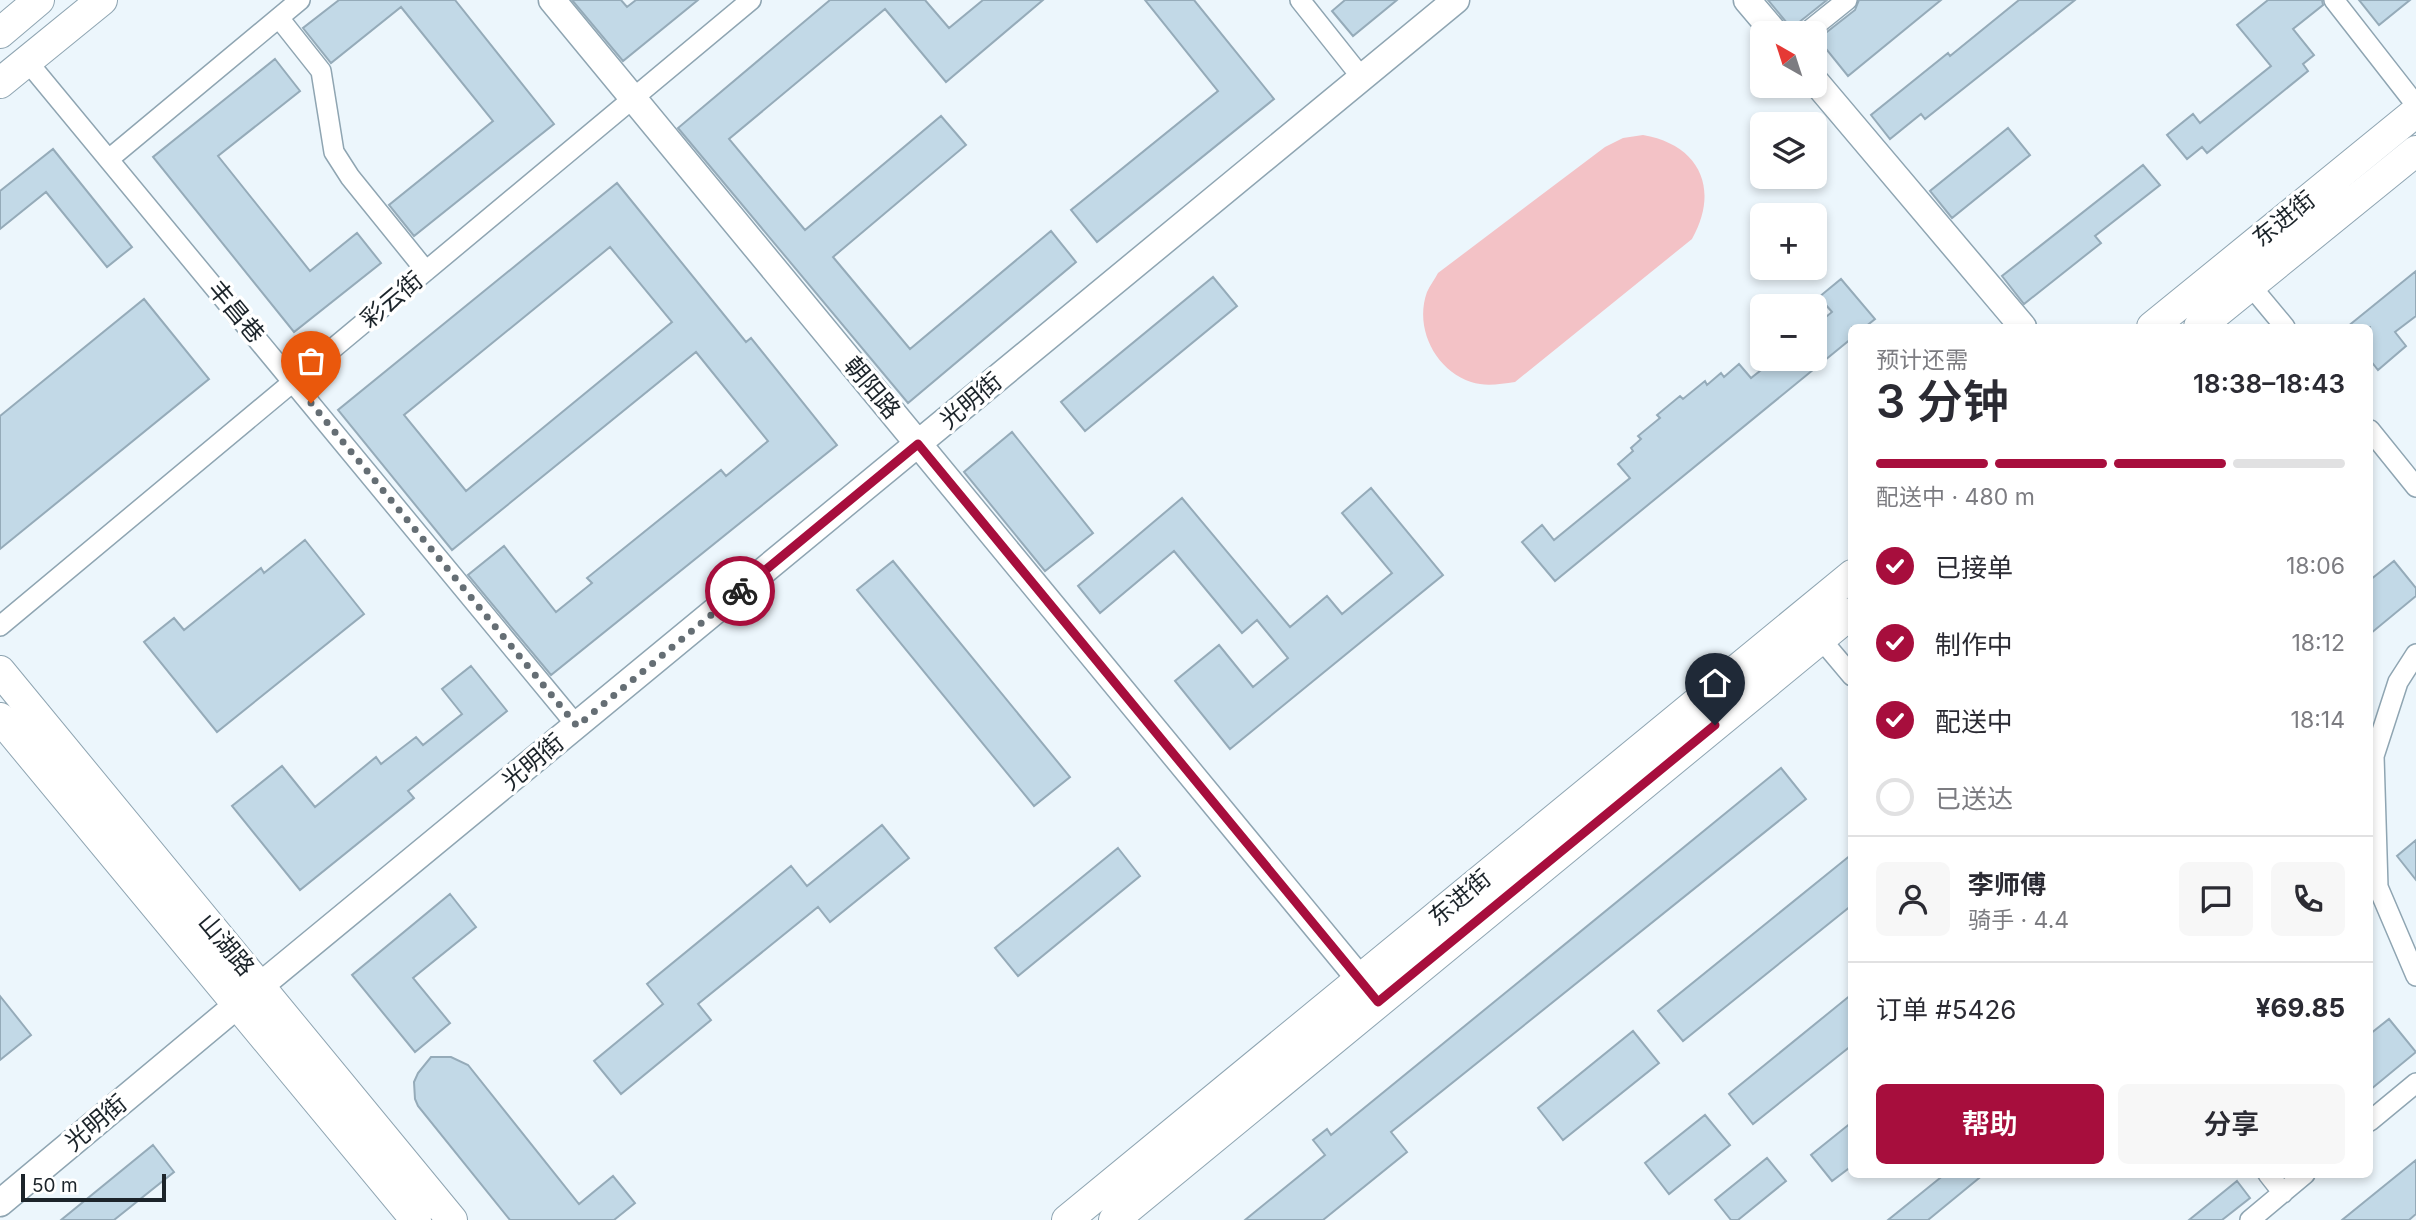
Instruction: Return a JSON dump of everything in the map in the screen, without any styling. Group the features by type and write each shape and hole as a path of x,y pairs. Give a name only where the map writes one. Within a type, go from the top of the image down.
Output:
{"main road":[{"path":"0,33 39,0"},
{"path":"0,83 102,0"},
{"name":"朝阳路","path":"552,0 1369,991"},
{"name":"光明街","path":"0,1203 1456,0"},
{"path":"1746,0 1764,21"},
{"path":"1827,95 2020,324"},
{"name":"东进街","path":"2156,324 2416,111"},
{"name":"东进街","path":"2203,324 2416,150"},
{"name":"东进街","path":"1114,1220 1369,991 1848,578"},
{"name":"东进街","path":"1067,1220 1369,991 1848,616"},
{"name":"山湖路","path":"0,671 250,995 416,1220"},
{"name":"山湖路","path":"0,718 452,1220"}],"street":[{"path":"109,159 300,0"},
{"name":"彩云街","path":"0,626 751,0"},
{"path":"1300,0 1362,78"},
{"path":"1820,21 1847,0"},
{"path":"2334,0 2416,104"},
{"path":"279,18 321,71 334,152 350,177 426,271"},
{"name":"丰昌巷","path":"27,61 577,726"},
{"path":"2250,285 2282,324"},
{"path":"2373,434 2416,487"},
{"path":"1820,638 1848,671"},
{"path":"2416,654 2398,682 2374,756 2378,887 2416,976"},
{"path":"2373,1119 2416,1083"},
{"path":"2271,1178 2283,1193"},
{"path":"2250,1220 2300,1178"}],"shaded area":[{"path":"1643,135 1679,148 1691,159 1699,172 1704,187 1704,203 1692,239 1515,382 1477,384 1447,368 1431,346 1423,320 1427,292 1438,273 1605,147 1623,138"}],"building":[{"path":"339,0 455,0 554,124 414,236 389,205 493,121 401,7 331,63 303,28"},
{"path":"572,0 621,0 627,7 636,0 698,0 623,61"},
{"path":"830,0 925,0 949,28 983,0 1043,0 946,82 885,9 729,139 805,230 941,116 966,145 833,257 910,349 1051,231 1076,262 908,403 678,128"},
{"path":"1145,0 1194,0 1274,99 1097,242 1071,210 1218,91"},
{"path":"1345,0 1397,0 1353,36 1332,11"},
{"path":"1768,0 1827,0 1801,21 1785,21"},
{"path":"1859,0 1941,0 1848,76 1827,50 1827,32 1855,10"},
{"path":"2019,0 2075,0 1925,119 1921,114 1890,139 1871,115"},
{"path":"2268,0 2322,0 2323,5 2293,29 2314,55 2303,64 2308,71 2207,153 2202,147 2187,159 2167,135 2193,114 2200,123 2271,66 2237,25"},
{"path":"2359,0 2410,0 2379,25"},
{"path":"275,59 300,91 218,156 310,271 357,233 381,263 294,332 153,157"},
{"path":"2008,128 2030,155 1952,218 1930,191"},
{"path":"53,149 132,247 107,267 46,192 0,229 0,191"},
{"path":"2143,165 2160,185 2095,236 2101,243 2024,304 2002,276"},
{"path":"617,183 746,342 751,338 837,445 551,675 468,575 504,546 556,612 592,583 587,578 721,470 726,476 768,441 696,352 452,550 338,410","holes":["610,247 672,322 466,491 404,415"]},
{"path":"2416,271 2416,316 2395,332 2406,346 2378,370 2373,364 2373,324 2351,324"},
{"path":"1213,277 1237,306 1085,431 1061,402"},
{"path":"1841,279 1875,319 1869,324 1848,324 1848,341 1827,358 1827,316 1832,312 1827,306 1827,294 1823,294"},
{"path":"144,299 209,379 0,549 0,416"},
{"path":"1739,364 1751,378 1760,371 1812,371 1555,581 1522,542 1542,525 1554,540 1630,478 1618,464 1633,451 1631,448 1641,439 1638,436 1660,418 1657,415 1680,396 1683,399 1705,381 1707,385 1721,373 1724,377"},
{"path":"1012,432 1093,533 1045,571 964,472"},
{"path":"1371,488 1443,575 1230,749 1175,681 1219,645 1253,687 1288,658 1257,620 1242,633 1174,551 1100,613 1078,586 1182,498 1290,627 1327,596 1342,614 1392,573 1342,513"},
{"path":"305,540 364,614 217,732 144,642 174,618 184,630 261,568 264,573"},
{"path":"893,561 1070,777 1034,806 857,590"},
{"path":"2394,561 2416,588 2416,596 2373,632 2373,578"},
{"path":"471,666 507,711 408,791 414,798 300,890 232,806 282,766 315,807 376,757 381,764 416,737 423,745 462,714 442,689"},
{"path":"1781,768 1806,799 1391,1132 1407,1152 1323,1220 1245,1220 1325,1155 1313,1140 1327,1129 1331,1135"},
{"path":"882,825 909,858 830,922 818,907 698,1004 711,1020 621,1094 594,1061 663,1004 647,984 791,866 807,886"},
{"path":"2416,840 2416,880 2397,856"},
{"path":"1118,848 1140,876 1018,976 995,948"},
{"path":"1848,857 1848,908 1683,1041 1658,1011"},
{"path":"450,894 476,927 413,978 450,1023 415,1052 352,975"},
{"path":"0,996 31,1035 0,1060"},
{"path":"1848,997 1848,1048 1753,1124 1729,1094"},
{"path":"2389,1019 2416,1052 2373,1088 2373,1032"},
{"path":"1633,1031 1659,1063 1563,1140 1538,1108"},
{"path":"431,1057 451,1057 468,1065 579,1204 613,1176 635,1203 614,1220 510,1220 418,1106 414,1082"},
{"path":"1705,1115 1730,1145 1669,1194 1645,1163"},
{"path":"1848,1125 1848,1169 1832,1181 1811,1155"},
{"path":"153,1145 174,1172 114,1220 61,1220"},
{"path":"1767,1158 1786,1181 1738,1220 1731,1220 1715,1200"},
{"path":"2416,1160 2416,1214 2409,1220 2342,1220"},
{"path":"1940,1178 1979,1178 1928,1220 1888,1220"},
{"path":"2237,1181 2250,1198 2222,1220 2189,1220"}],"way so far":[{"path":"311,403 577,726 740,591"}],"route":[{"path":"740,591 918,444 1378,1002 1715,725"}]}
